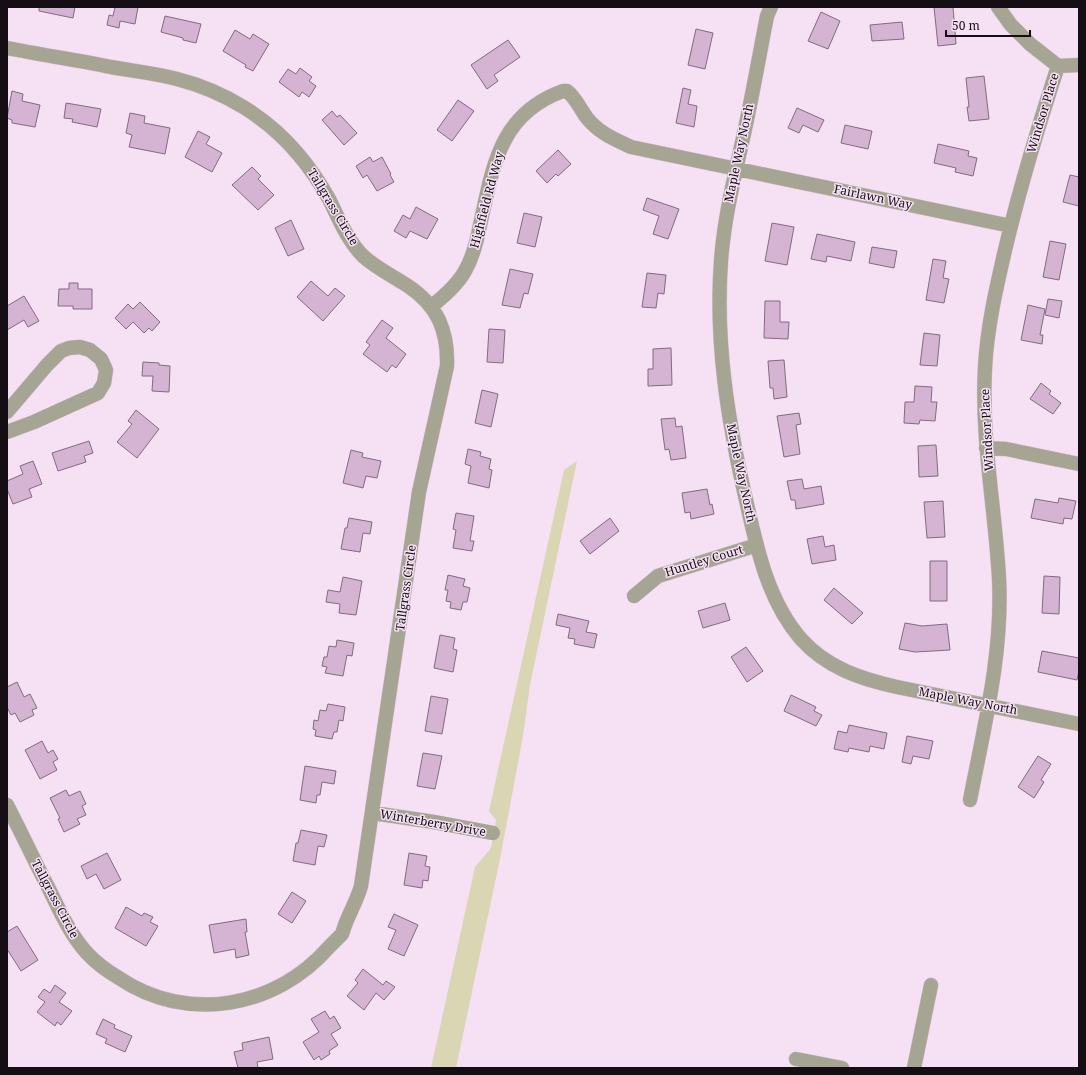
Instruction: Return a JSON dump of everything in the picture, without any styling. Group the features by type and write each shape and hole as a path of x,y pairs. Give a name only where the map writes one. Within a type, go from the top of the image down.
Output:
{"street":[{"name":"Maple Way North","path":"771,7 767,16 725,228 721,261 720,330 723,374 728,413 739,472 757,545 769,584 783,616 802,640 822,657 846,672 868,680 1079,724"},
{"path":"998,7 1011,26 1025,40 1058,66 1079,65"},
{"name":"Tallgrass Circle","path":"7,48 177,79 212,90 245,108 270,126 294,149 318,179 345,232 364,256 418,293 432,306 443,328 446,341 447,366 420,492 361,886 342,933 320,957 293,979 273,990 253,998 233,1002 198,1005 148,994 130,986 111,973 86,952 65,921 7,805"},
{"name":"Windsor Place","path":"970,800 989,705 998,645 999,578 986,448 984,407 984,383 989,330 996,290 1011,226 1037,131 1058,66"},
{"name":"Highfield Rd Way","path":"432,306 456,284 465,271 472,256 492,172 501,147 509,132 528,111 554,94 567,91 572,95 587,118 596,127 607,136 631,147 736,169"},
{"name":"Fairlawn Way","path":"736,169 1011,226"},
{"path":"7,412 61,351 69,348 80,347 90,350 101,358 106,370 104,383 98,393 41,419 7,432"},
{"path":"986,448 1006,449 1079,464"},
{"name":"Huntley Court","path":"634,596 658,576 757,545"},
{"name":"Winterberry Drive","path":"373,813 493,833"},
{"path":"914,1068 931,985"},
{"path":"796,1059 842,1068"}],"shaded area":[{"path":"577,461 530,685 523,736 501,854 456,1068 431,1068 475,867 491,848 496,820 489,811 564,470"}],"building":[{"path":"39,7 75,7 73,18 39,11"},
{"path":"115,7 138,7 135,24 120,21 119,28 107,25 109,15 113,16"},
{"path":"934,7 953,7 956,44 938,46"},
{"path":"821,12 840,21 828,49 808,41"},
{"path":"165,16 201,24 196,43 161,32"},
{"path":"902,22 904,39 872,41 870,25"},
{"path":"696,29 713,33 705,69 688,65"},
{"path":"235,30 250,39 253,34 269,44 253,71 223,51"},
{"path":"508,40 520,57 494,75 498,81 487,89 471,65"},
{"path":"300,68 312,77 309,81 316,86 309,97 302,92 299,97 279,82 288,69 296,74"},
{"path":"984,76 989,119 969,121 966,78"},
{"path":"683,88 691,90 688,104 697,106 694,127 676,123"},
{"path":"12,91 23,94 22,101 40,105 35,127 12,123 12,120 7,118"},
{"path":"458,100 474,111 452,141 437,130"},
{"path":"66,103 101,109 97,127 72,122 73,119 64,118"},
{"path":"797,108 824,120 818,132 803,125 799,133 788,128"},
{"path":"332,111 337,117 340,115 357,133 344,145 322,120"},
{"path":"130,113 145,116 144,123 170,128 165,154 129,147 132,135 126,133"},
{"path":"845,125 872,131 868,149 841,143"},
{"path":"198,131 210,137 206,144 222,153 212,172 185,157"},
{"path":"938,144 969,151 968,156 977,158 973,176 955,172 956,168 934,163"},
{"path":"558,150 571,164 558,176 556,174 547,183 536,171"},
{"path":"370,157 373,162 382,157 394,182 377,191 367,175 363,178 356,166"},
{"path":"252,167 261,176 258,179 274,195 258,210 232,185"},
{"path":"1070,175 1079,177 1079,206 1063,202"},
{"path":"647,198 679,209 668,239 653,234 659,216 643,210"},
{"path":"416,207 438,219 427,239 410,231 406,238 394,231 403,215 410,219"},
{"path":"524,213 542,217 535,247 517,243"},
{"path":"291,220 304,249 288,256 275,228"},
{"path":"772,223 794,227 787,265 765,261"},
{"path":"817,234 855,242 851,261 827,256 826,262 811,259"},
{"path":"1050,241 1066,244 1059,280 1043,277"},
{"path":"872,247 897,251 894,268 869,263"},
{"path":"933,259 946,261 943,278 949,279 944,303 926,300"},
{"path":"510,269 533,274 528,294 524,293 520,308 502,305"},
{"path":"647,273 666,275 664,294 658,293 656,308 642,307"},
{"path":"311,281 328,296 335,288 345,296 323,321 297,297"},
{"path":"69,283 78,283 78,289 92,289 92,309 73,309 73,306 58,306 59,289 69,289"},
{"path":"24,296 39,321 28,327 24,320 7,330 7,306"},
{"path":"1048,299 1062,301 1059,318 1045,315"},
{"path":"765,301 780,301 780,322 789,322 788,339 764,338"},
{"path":"140,302 160,322 152,331 149,328 144,333 133,322 126,329 115,318 128,304 133,309"},
{"path":"1028,305 1045,309 1040,335 1043,335 1042,344 1021,340"},
{"path":"382,320 393,328 386,338 406,354 396,368 392,365 387,372 363,354 370,345 366,342"},
{"path":"489,329 505,330 503,363 487,362"},
{"path":"924,333 940,335 937,366 920,365"},
{"path":"671,348 672,385 648,386 648,369 653,369 653,349"},
{"path":"784,360 787,397 774,399 773,388 770,388 768,361"},
{"path":"143,362 159,363 159,365 170,366 169,392 152,391 153,376 142,376"},
{"path":"1041,383 1051,391 1049,394 1061,403 1053,414 1030,399"},
{"path":"915,386 932,387 931,402 937,402 935,421 920,420 919,424 904,423 905,402 914,402"},
{"path":"482,390 498,394 491,427 475,423"},
{"path":"136,410 159,429 137,458 117,442 132,424 128,421"},
{"path":"799,413 801,424 796,425 800,454 784,457 777,416"},
{"path":"675,418 676,427 682,426 686,458 671,460 669,449 665,450 661,419"},
{"path":"89,441 93,453 84,456 86,462 58,471 52,453"},
{"path":"936,445 938,476 919,477 918,446"},
{"path":"468,449 481,452 480,456 491,459 489,469 492,470 489,488 468,483 471,466 465,464"},
{"path":"351,450 363,453 362,457 381,461 377,478 366,476 363,488 343,483"},
{"path":"33,461 42,484 29,489 32,497 13,504 7,489 7,481 23,474 20,466"},
{"path":"802,479 804,489 821,486 824,504 796,509 795,500 791,500 787,481"},
{"path":"707,489 710,505 712,504 714,514 691,519 690,512 685,513 682,493"},
{"path":"1059,498 1076,501 1072,519 1064,518 1063,524 1031,518 1035,499 1058,503"},
{"path":"943,501 945,537 927,538 924,502"},
{"path":"456,513 474,516 470,541 474,541 472,551 453,548 456,530 453,529"},
{"path":"349,518 372,522 370,534 363,533 360,552 341,549 345,528 347,528"},
{"path":"610,518 619,531 590,554 580,541"},
{"path":"823,536 825,547 834,545 836,560 812,564 807,539"},
{"path":"930,561 947,561 947,601 930,601"},
{"path":"448,575 465,579 463,586 470,588 467,602 463,602 461,610 450,608 451,602 446,601 448,590 445,590"},
{"path":"1044,576 1060,577 1059,614 1042,613"},
{"path":"343,577 362,581 356,615 339,613 340,604 326,602 328,590 340,592"},
{"path":"834,588 863,613 852,624 824,600"},
{"path":"725,603 730,620 703,628 698,611"},
{"path":"558,614 589,621 586,632 597,634 594,648 574,644 575,639 568,638 570,628 556,625"},
{"path":"905,623 922,626 947,624 950,650 915,652 899,649"},
{"path":"440,635 455,638 453,649 457,650 453,672 434,668"},
{"path":"337,640 354,643 352,656 347,655 343,676 325,673 327,667 322,666 324,657 327,657 329,646 336,647"},
{"path":"746,647 763,671 747,682 731,657"},
{"path":"1042,651 1079,658 1077,680 1038,672"},
{"path":"17,682 24,697 30,694 37,708 32,710 34,715 20,722 15,713 11,715 7,707 7,687"},
{"path":"791,695 816,707 814,711 822,715 816,726 784,711"},
{"path":"431,696 448,699 442,734 425,731"},
{"path":"328,704 345,707 343,721 339,720 337,732 334,732 332,739 315,736 316,730 313,729 314,720 318,721 320,710 326,711"},
{"path":"849,725 887,733 884,749 870,746 869,752 849,748 848,752 834,749 838,731 847,733"},
{"path":"907,736 933,741 929,759 913,756 911,764 902,762"},
{"path":"42,741 48,753 53,750 58,759 53,762 57,770 40,779 25,750"},
{"path":"423,753 442,756 435,789 417,786"},
{"path":"1038,756 1051,764 1041,780 1044,782 1034,798 1018,787"},
{"path":"305,766 336,771 334,784 322,782 320,795 317,795 316,803 300,800"},
{"path":"66,790 69,796 80,791 86,804 82,806 86,815 77,819 80,824 64,832 58,819 60,818 50,798"},
{"path":"301,830 327,835 324,847 318,846 315,865 293,861 296,843 298,843"},
{"path":"107,853 121,880 104,889 96,874 87,879 81,866"},
{"path":"409,853 427,856 425,866 430,867 428,881 423,880 422,888 404,885"},
{"path":"292,892 306,901 292,923 278,914"},
{"path":"126,907 142,916 144,913 153,917 150,922 158,926 146,946 115,928"},
{"path":"394,914 418,925 404,956 388,949 396,930 388,927"},
{"path":"246,919 247,932 245,932 249,955 236,958 235,949 214,953 209,925"},
{"path":"17,926 38,960 21,971 7,949 7,932"},
{"path":"363,969 383,985 386,981 395,987 384,1000 376,993 364,1010 347,996 358,983 355,980"},
{"path":"55,985 66,993 59,1002 72,1011 61,1025 57,1022 55,1026 37,1012 45,1002 38,997 44,989 50,993"},
{"path":"325,1011 330,1019 334,1016 341,1028 331,1034 338,1045 329,1051 330,1054 321,1060 319,1056 314,1060 303,1042 319,1032 311,1019"},
{"path":"103,1019 115,1025 114,1028 132,1036 125,1052 105,1043 107,1039 96,1034"},
{"path":"269,1037 273,1059 257,1062 258,1068 238,1068 234,1052 243,1050 242,1043"}]}
